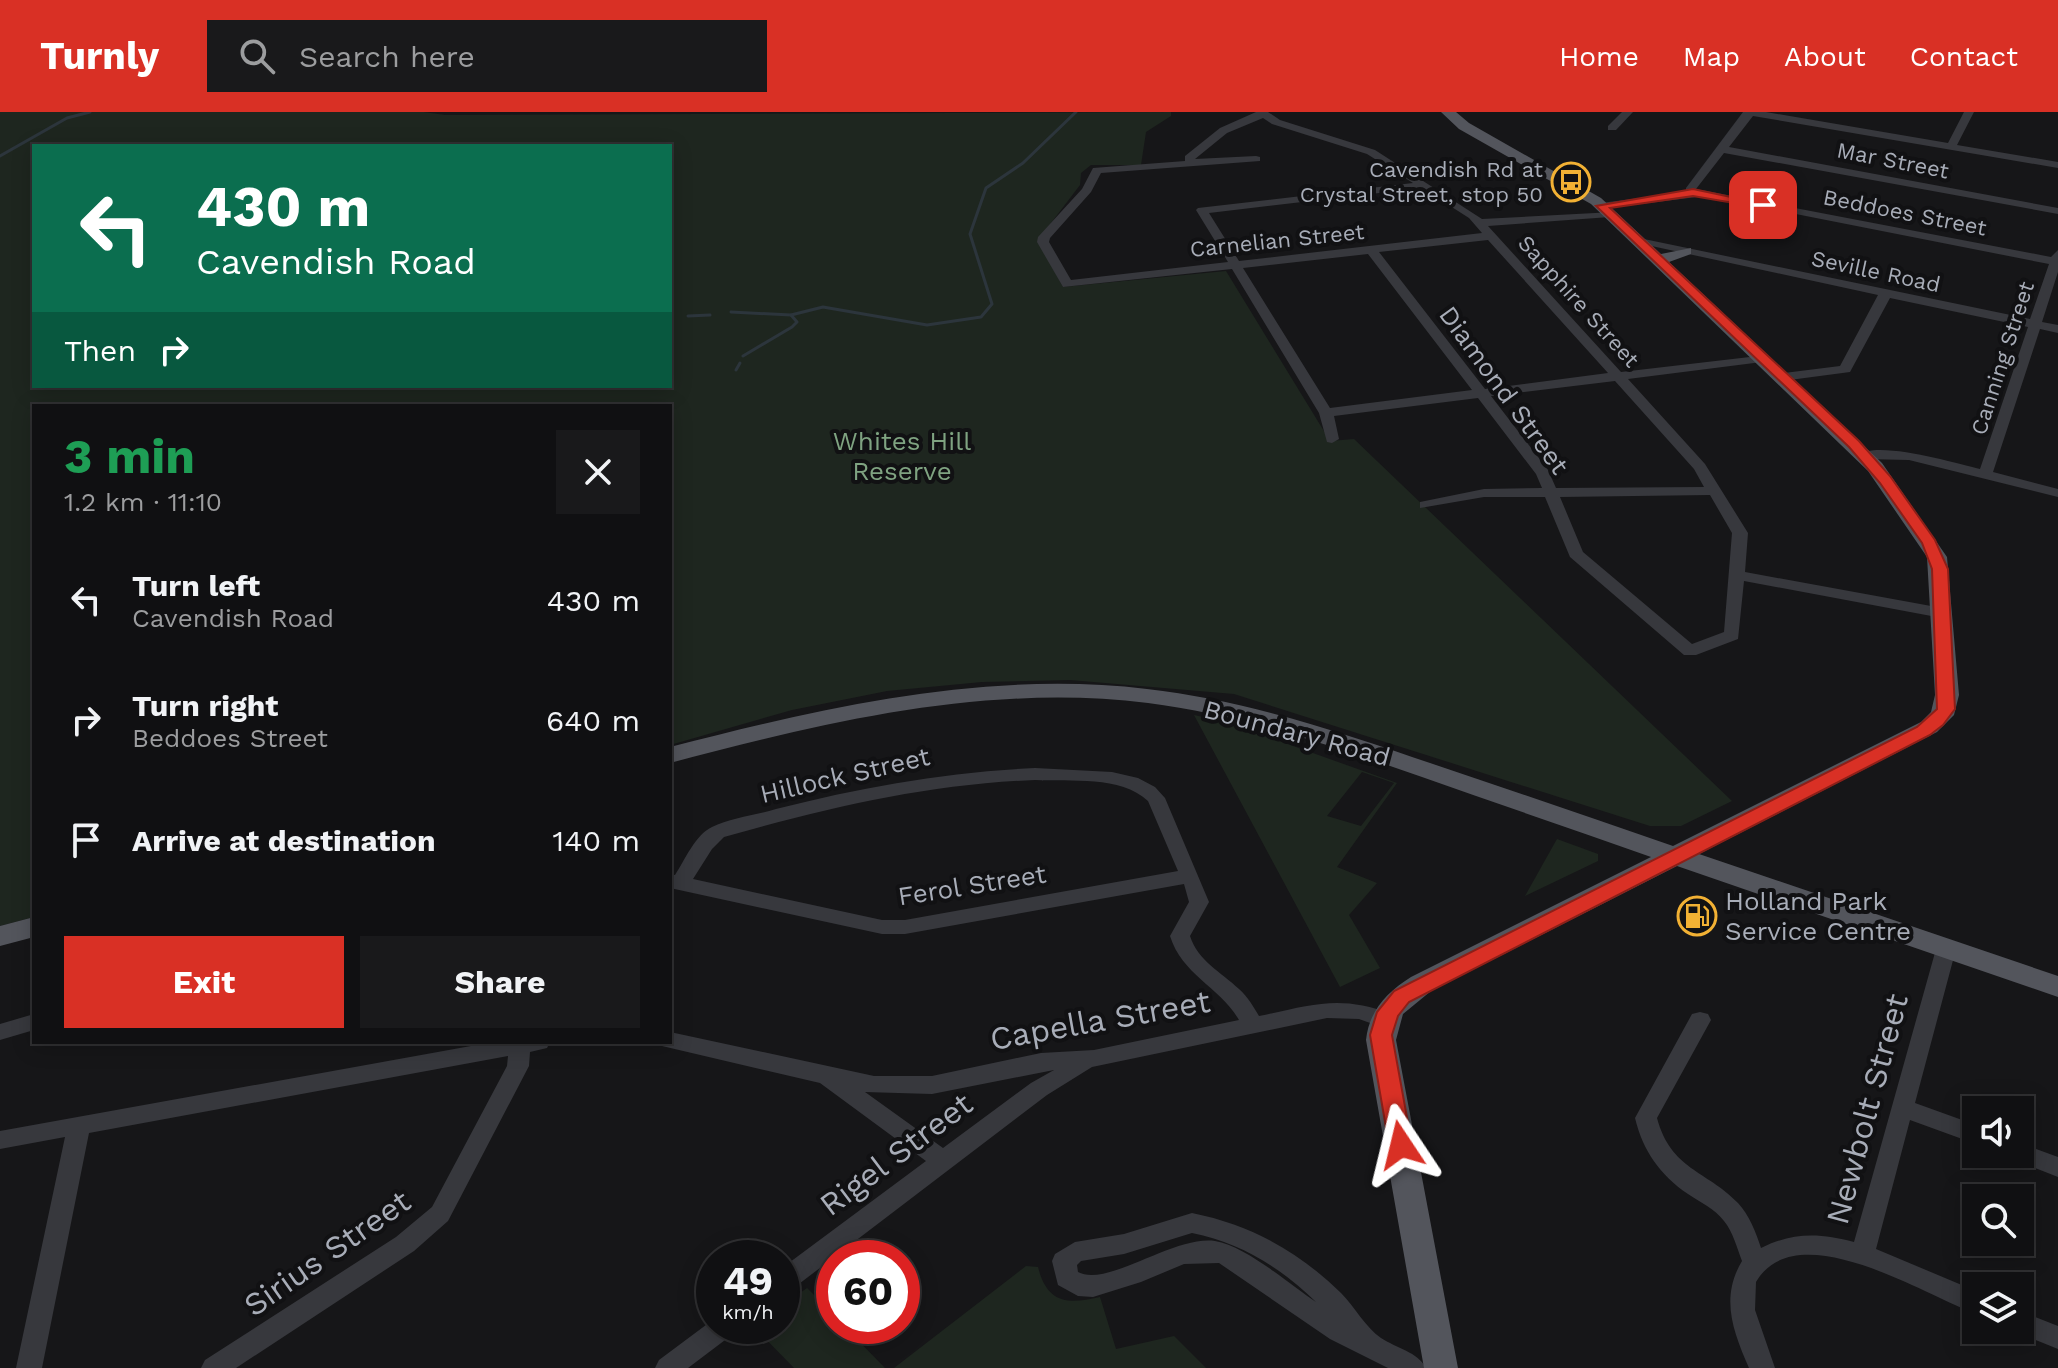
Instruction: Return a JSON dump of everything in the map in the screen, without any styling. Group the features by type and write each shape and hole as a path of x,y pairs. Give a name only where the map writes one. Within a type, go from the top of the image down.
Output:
{"main road":[{"path":"1441,1368 1382,1049 1384,1020 1402,996 1937,721 1946,709 1947,695 1940,569 1935,552 1865,455 1606,210 1448,112"},
{"path":"1458,112 1473,130"},
{"path":"1658,260 1685,251"},
{"name":"Boundary Road","path":"672,754 825,715 956,695 1051,691 1133,696 1213,707 1300,728 2058,987"},
{"path":"1723,832 1734,858 1750,880"},
{"path":"1607,833 1621,853 1630,880"},
{"path":"0,936 32,928"}],"street":[{"path":"1612,128 1628,112"},
{"path":"1693,192 1690,190 1749,112 2058,165"},
{"path":"1952,145 1969,112"},
{"path":"1256,159 1193,164 1189,158 1217,133 1263,114"},
{"name":"Sapphire Street","path":"1263,114 1360,146 1480,223 1700,467 1740,533 1736,575"},
{"name":"Mar Street","path":"1721,149 2058,211"},
{"name":"Carnelian Street","path":"1193,164 1097,170 1087,190 1044,237 1043,242 1067,284 1491,236"},
{"path":"1332,439 1326,413 1205,219 1204,209 1423,185"},
{"name":"Beddoes Street","path":"1480,223 1606,210 1693,192 2057,259"},
{"name":"Seville Road","path":"1639,242 2058,329"},
{"name":"Diamond Street","path":"1371,250 1543,473 1583,561 1690,651 1732,635 1736,575"},
{"name":"Canning Street","path":"1985,475 2057,259"},
{"path":"1782,377 1845,369 1886,293"},
{"path":"1326,413 1762,358"},
{"path":"1865,455 1909,456 2058,493"},
{"path":"1425,505 1484,493 1714,491"},
{"path":"1736,575 1942,613"},
{"name":"Hillock Street","path":"676,882 717,832 845,796 894,786 997,775 1055,774 1115,779 1146,787 1156,798 1199,902 1180,936 1182,949 1192,962 1239,1002 1253,1024"},
{"name":"Ferol Street","path":"676,882 882,927 905,927 1190,876"},
{"name":"Newbolt Street","path":"1755,1263 1792,1246 1820,1244 1862,1255 1946,949"},
{"name":"Capella Street","path":"672,1040 874,1085 916,1086 1041,1062 1094,1058 1327,1010 1361,1011 1384,1020"},
{"path":"1700,1020 1646,1118 1648,1132 1654,1147 1676,1173 1721,1203 1734,1216 1755,1263 1745,1278 1742,1315 1762,1368"},
{"path":"0,1032 32,1023"},
{"path":"0,1140 529,1044"},
{"name":"Sirius Street","path":"214,1368 405,1244 440,1214 529,1044"},
{"name":"Rigel Street","path":"800,1268 1039,1089 1094,1058"},
{"name":"Capella Street","path":"826,1076 943,1161"},
{"path":"1901,1107 1962,1130"},
{"path":"29,1368 79,1126"},
{"path":"2034,1158 2058,1167"},
{"path":"1370,1345 1318,1285 1249,1238 1223,1227 1192,1223 1173,1226 1124,1244 1075,1252 1064,1261 1063,1272 1071,1284 1083,1288 1101,1285 1185,1253 1208,1250 1225,1254 1339,1331 1413,1368"},
{"path":"1862,1255 1962,1297"},
{"path":"2034,1328 2058,1338"},
{"path":"668,1368 700,1344"}],"green space":[{"name":"Whites Hill Reserve","path":"0,112 424,112 445,115 1171,112 1171,116 1146,132 1141,165 1091,165 1081,173 1080,185 1038,240 1063,287 1226,271 1330,441 1354,439 1732,801 1681,826 1650,826 1234,694 1070,680 982,682 887,691 792,710 672,744 672,404 32,404 32,918 0,926"},
{"path":"1194,715 1226,722 1397,783 1337,867 1377,883 1349,915 1380,968 1340,987","holes":["1362,772 1394,783 1361,826 1327,816"]},
{"path":"1557,839 1598,854 1598,861 1525,896"},
{"path":"1026,1266 1038,1267 1047,1288 1060,1298 1078,1301 1100,1297 1116,1349 1174,1336 1206,1368 894,1368"},
{"path":"807,1288 816,1297 816,1344 862,1344 885,1368 794,1368 771,1344 800,1344 800,1293"}],"waterway":[{"path":"0,156 67,118 90,112"},
{"path":"791,315 823,307 927,325 981,317 992,304 970,234 986,188 1023,163 1076,112"},
{"path":"731,312 791,315"},
{"path":"688,316 710,315"},
{"path":"743,356 792,327 797,322 791,315"},
{"path":"736,370 740,363"}],"place":[{"name":"Cavendish Rd at Crystal Street, stop 50","path":"1571,182"},
{"name":"Holland Park Service Centre","path":"1697,916"}],"route":[{"path":"1401,1145 1381,1035 1388,1012 1408,991 1923,731 1934,724 1946,709 1940,569 1930,543 1885,479 1854,444 1601,206 1693,192 1763,205"}]}
